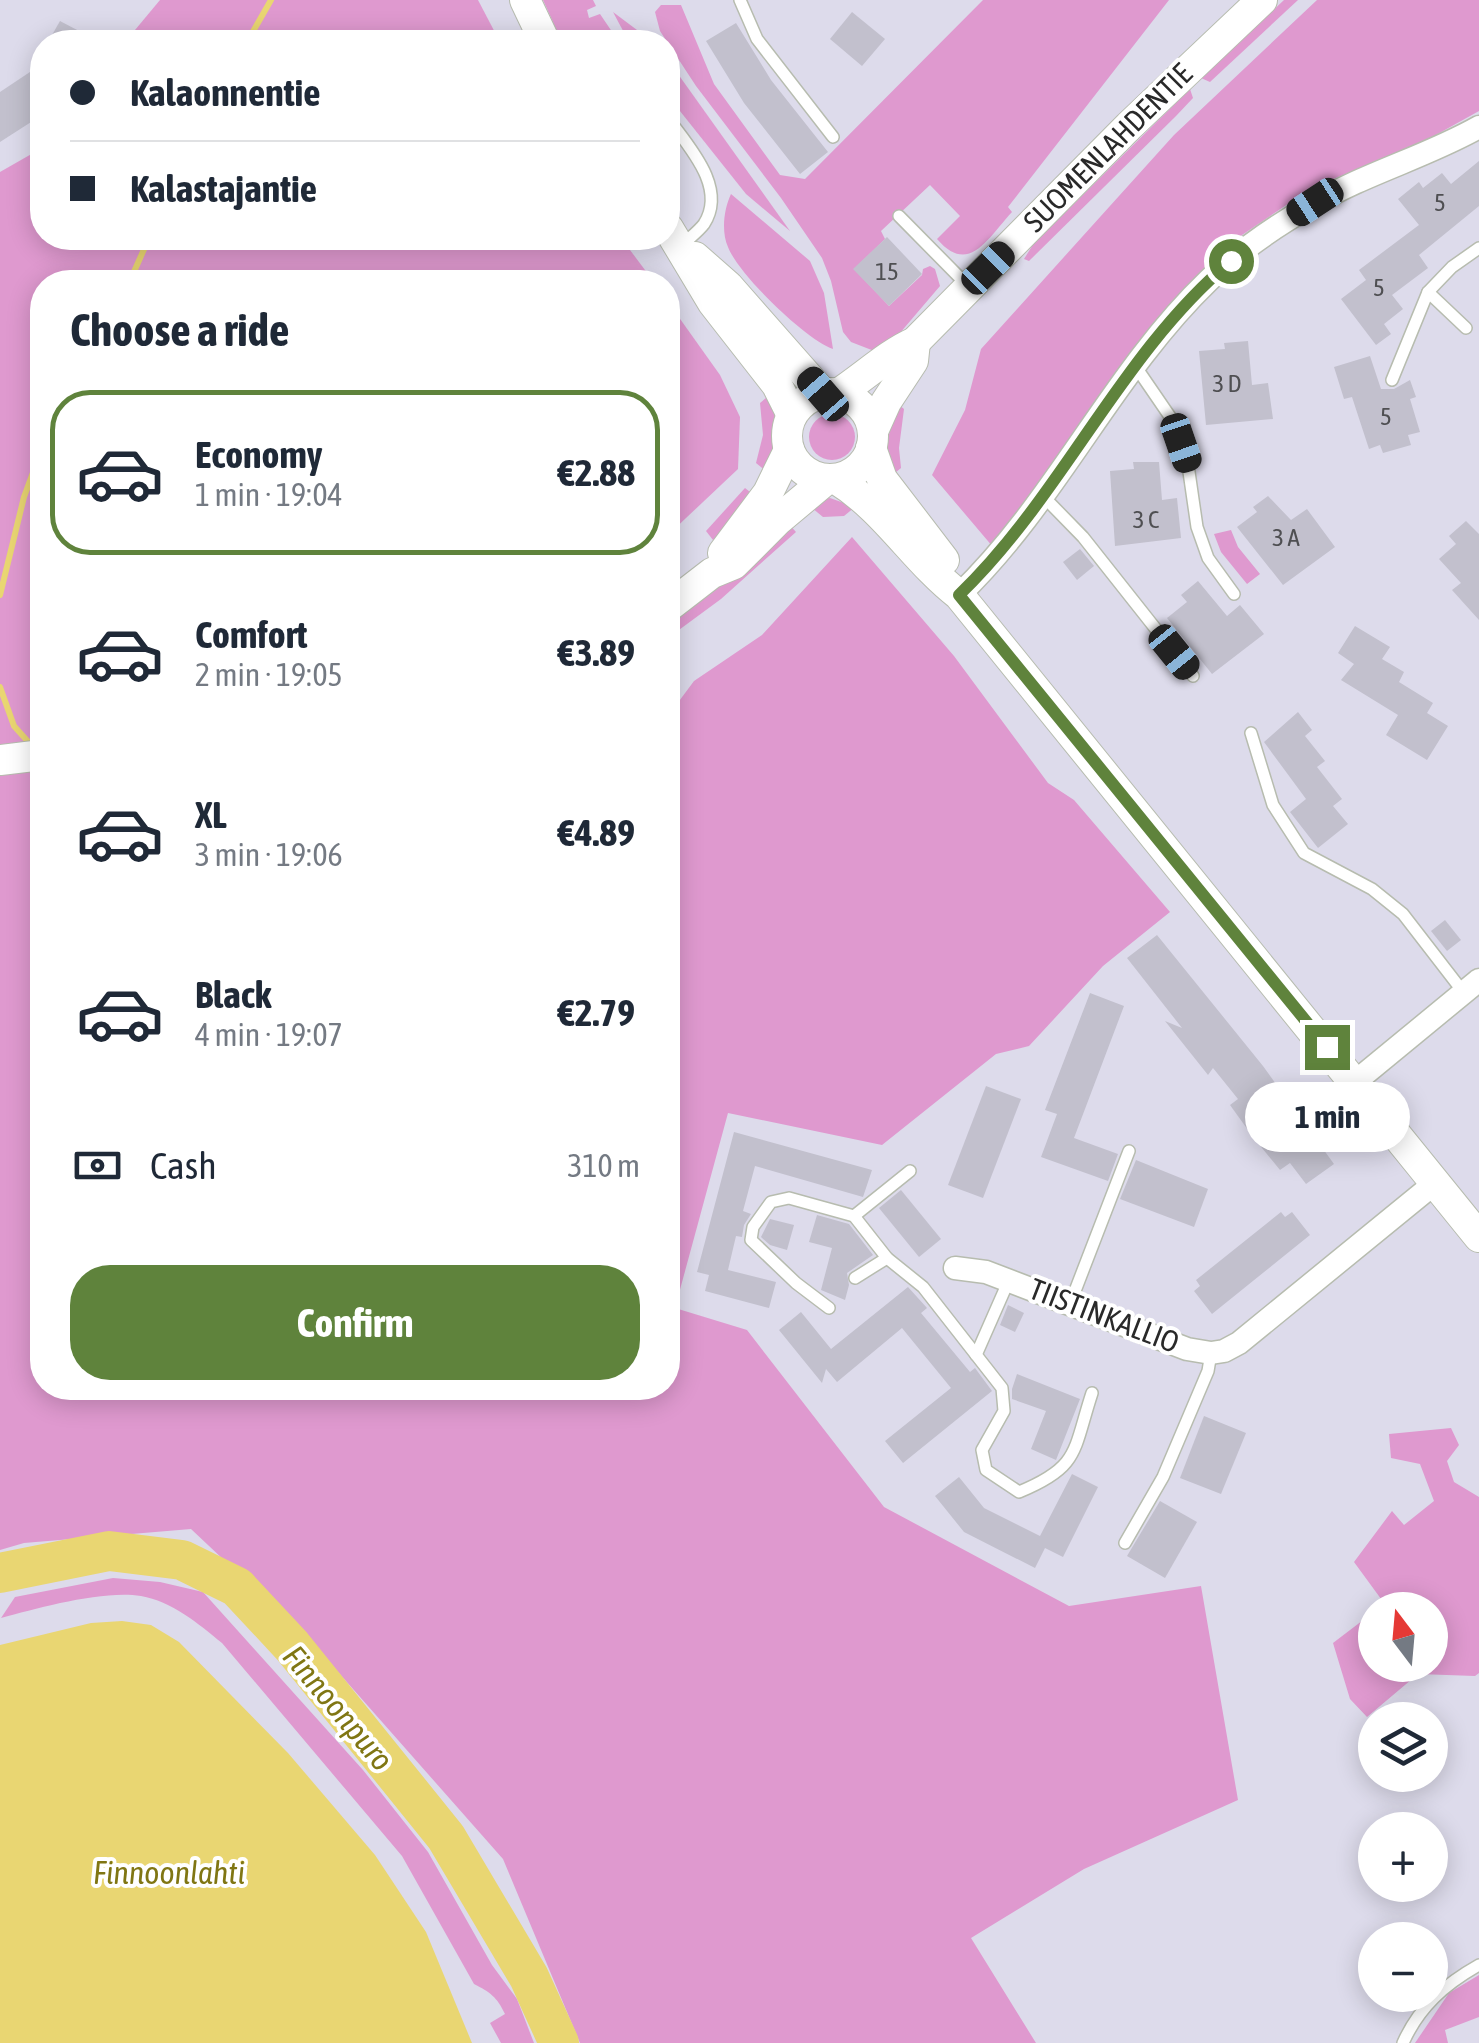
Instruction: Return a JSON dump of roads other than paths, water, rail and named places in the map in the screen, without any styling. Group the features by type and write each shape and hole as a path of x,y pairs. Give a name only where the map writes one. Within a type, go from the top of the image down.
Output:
{"main road":[{"path":"525,0 539,30"},
{"name":"SUOMENLAHDENTIE","path":"831,394 878,368 896,350 915,342 1129,126 1262,0"},
{"path":"680,242 728,286 831,394"},
{"path":"680,247 713,302 767,370 792,415"},
{"name":"SUOMENLAHDENTIE","path":"872,440 886,402 913,362 915,342"},
{"path":"959,595 945,562 882,479 865,411 848,397 831,394 805,401 792,415 787,432 789,450 804,470 858,492 930,573 959,595 1479,1237"},
{"path":"680,598 712,574 734,564 778,520 832,479 862,465 872,440"},
{"path":"712,574 768,493 789,450"},
{"path":"0,760 30,756"}],"street":[{"path":"959,595 1006,548 1136,367 1188,302 1252,244 1315,202 1440,149 1479,127"},
{"path":"1355,1082 1472,986"},
{"name":"TIISTINKALLIO","path":"955,1268 1009,1280 1187,1349 1224,1351 1239,1343 1435,1183"}],"lane":[{"path":"740,0 757,39 833,137"},
{"path":"680,135 702,166 711,196 704,224 680,234"},
{"path":"899,216 969,287"},
{"path":"1392,380 1428,292 1452,267 1479,248"},
{"path":"1428,292 1466,328"},
{"path":"1136,367 1173,421 1188,464 1197,526 1208,558 1234,594"},
{"path":"1043,496 1083,537 1193,676"},
{"path":"1251,733 1273,805 1304,853 1372,889 1403,914 1472,986"},
{"path":"1070,1304 1129,1150"},
{"path":"854,1216 910,1172"},
{"path":"829,1308 796,1284 751,1240 753,1226 772,1202 789,1198 854,1216 887,1258 923,1288 1002,1388 1004,1411 982,1450 986,1470 1019,1492 1051,1479 1069,1462 1092,1393"},
{"path":"855,1278 887,1258"},
{"path":"976,1355 1009,1280"},
{"path":"1125,1543 1164,1477 1208,1371 1210,1353"},
{"path":"1403,2043 1427,2003 1454,1979 1479,1965"}],"water":[{"name":"Finnoonlahti","path":"122,1621 151,1625 179,1642 288,1753 375,1855 426,1932 472,2043 0,2043 0,1645 91,1623"}],"waterway":[{"path":"254,30 271,0"},
{"path":"135,270 144,250"},
{"path":"0,595 30,481"},
{"path":"0,687 14,726 30,744"},
{"name":"Finnoonpuro","path":"0,1573 109,1551 182,1560 237,1587 292,1646 446,1837 529,1977 559,2043"}]}
